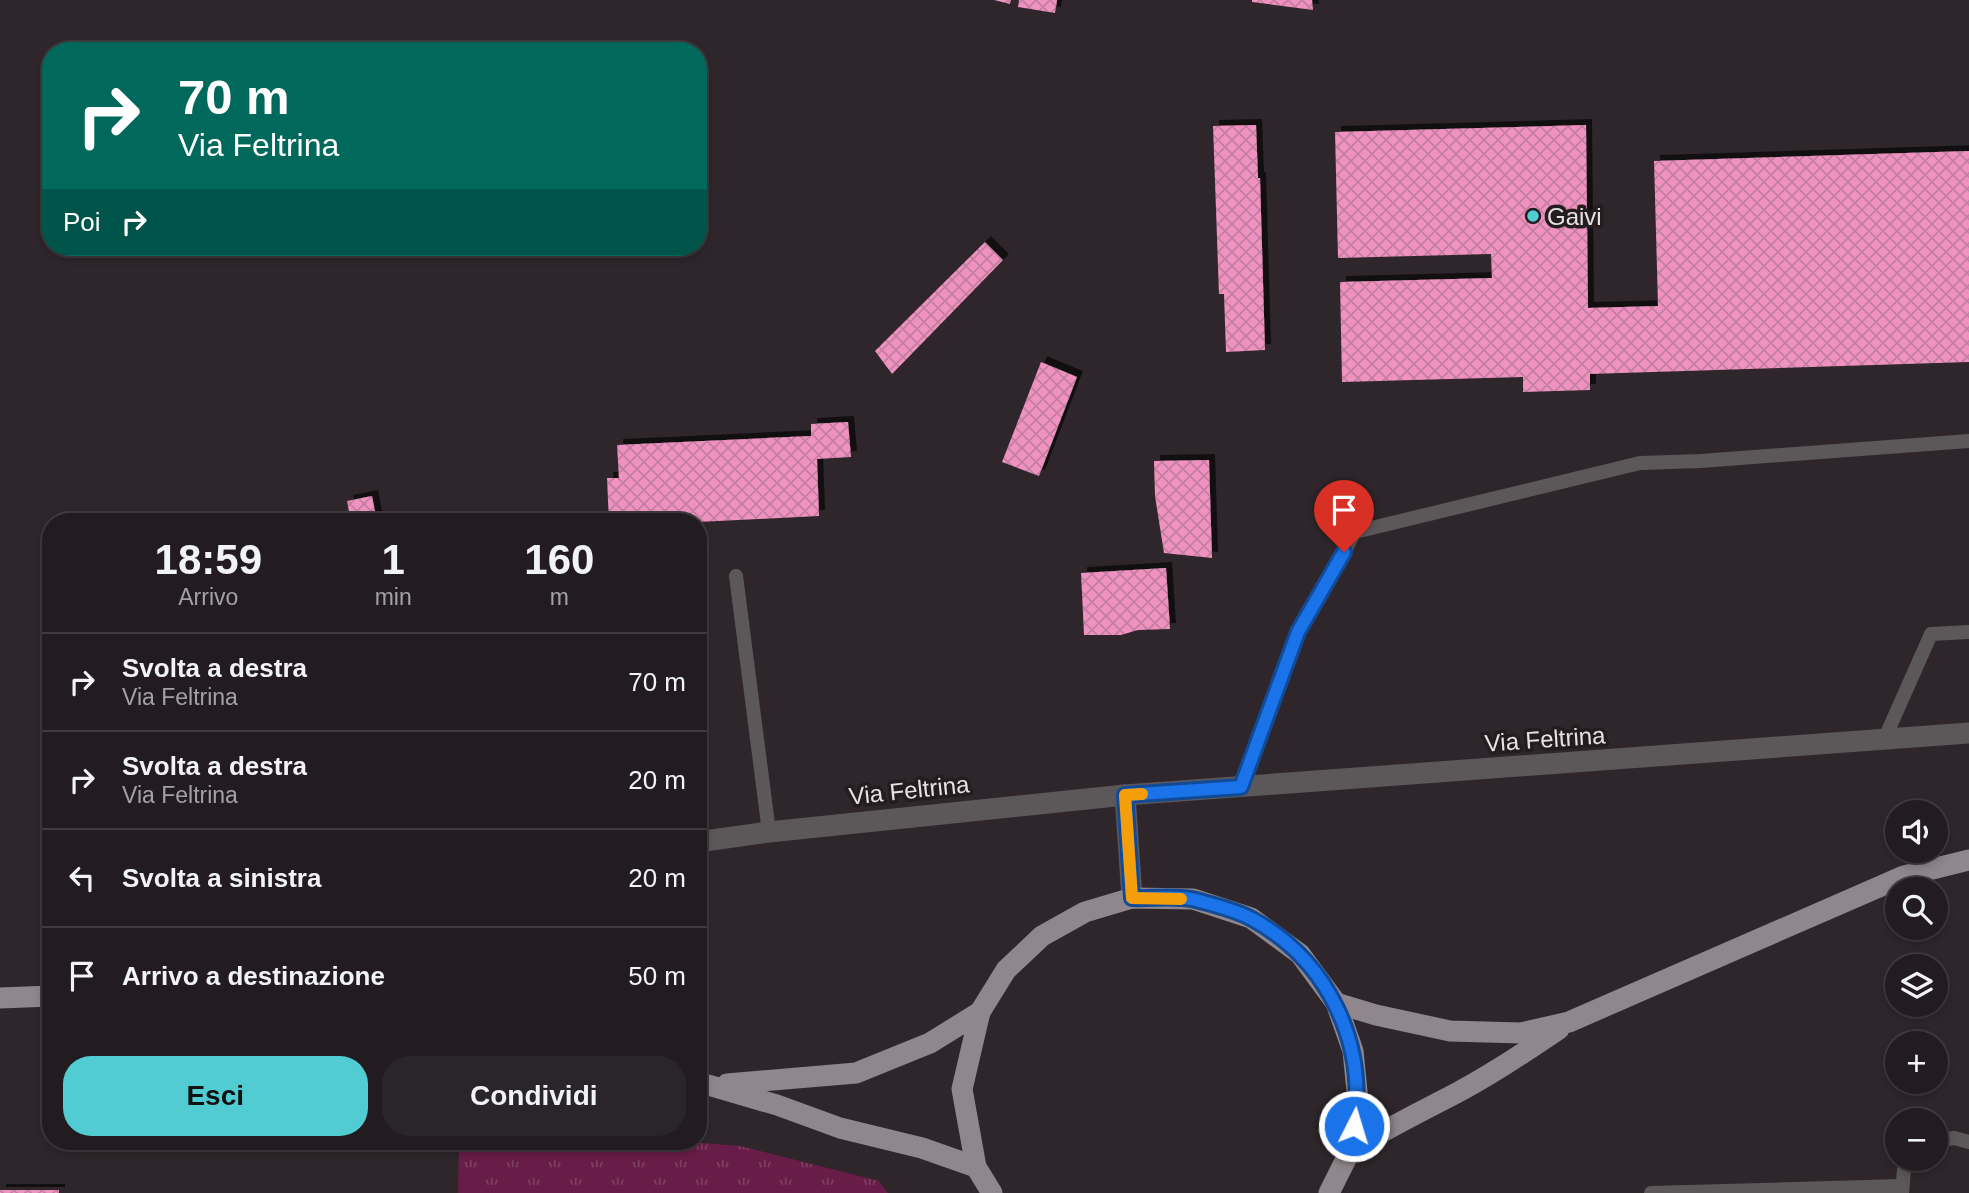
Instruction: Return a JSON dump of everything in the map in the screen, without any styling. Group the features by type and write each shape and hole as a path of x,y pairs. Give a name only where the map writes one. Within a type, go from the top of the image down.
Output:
{"main road":[{"path":"1350,1150 1391,1125 1448,1098 1516,1058 1569,1022 1904,876 1969,860"},
{"path":"992,1193 975,1167 962,1089 981,1012 1006,970 1042,936 1085,912 1132,898 1193,899 1251,918 1300,954 1336,1003 1353,1051 1358,1101 1350,1150 1329,1193"},
{"path":"0,998 42,996"},
{"path":"1336,1003 1376,1015 1450,1031 1521,1033 1569,1022"},
{"path":"707,1084 768,1082 856,1073 930,1043 981,1012"},
{"path":"707,1085 840,1128 922,1148 975,1167"}],"street":[{"name":"Via Feltrina","path":"707,841 1125,795 1969,733"},
{"path":"1125,795 1132,898"}],"lane":[{"path":"1241,787 1298,632 1355,531 1640,463 1969,441"},
{"path":"736,576 769,832"},
{"path":"1884,740 1931,634 1969,632"},
{"path":"1948,1139 1969,1142"},
{"path":"1651,1193 1902,1190 1904,1171"}],"green space":[{"path":"707,1143 740,1146 879,1181 888,1193 458,1193 459,1150 707,1150"}],"building":[{"path":"994,0 1011,0 1010,4"},
{"path":"1019,0 1057,0 1055,13 1018,7"},
{"path":"1312,0 1313,10 1252,2"},
{"path":"1256,125 1265,350 1226,352 1224,294 1219,294 1213,126"},
{"path":"1586,125 1588,308 1658,306 1654,161 1969,151 1969,362 1590,374 1590,390 1523,392 1523,377 1342,382 1340,282 1492,278 1491,254 1338,258 1335,132"},
{"path":"985,242 1003,260 892,374 875,351"},
{"path":"1041,362 1077,377 1039,476 1002,462"},
{"path":"848,422 851,457 817,459 819,516 707,522 707,513 609,513 607,478 619,478 617,445 811,436 811,424"},
{"path":"1209,460 1212,558 1164,553 1155,496 1154,461"},
{"path":"372,496 375,513 349,513 347,501"},
{"path":"1166,568 1170,629 1138,630 1121,635 1084,635 1081,573"},
{"path":"0,1190 59,1190 59,1193 0,1193"}],"slow traffic":[{"path":"1142,794 1125,795 1132,898 1181,899"}],"place":[{"name":"Gaivi","path":"1533,216"}],"route":[{"path":"1344,552 1298,632 1241,787 1125,795 1132,898 1193,899 1251,918 1300,954 1336,1003 1353,1051 1358,1101 1354,1126"}]}
